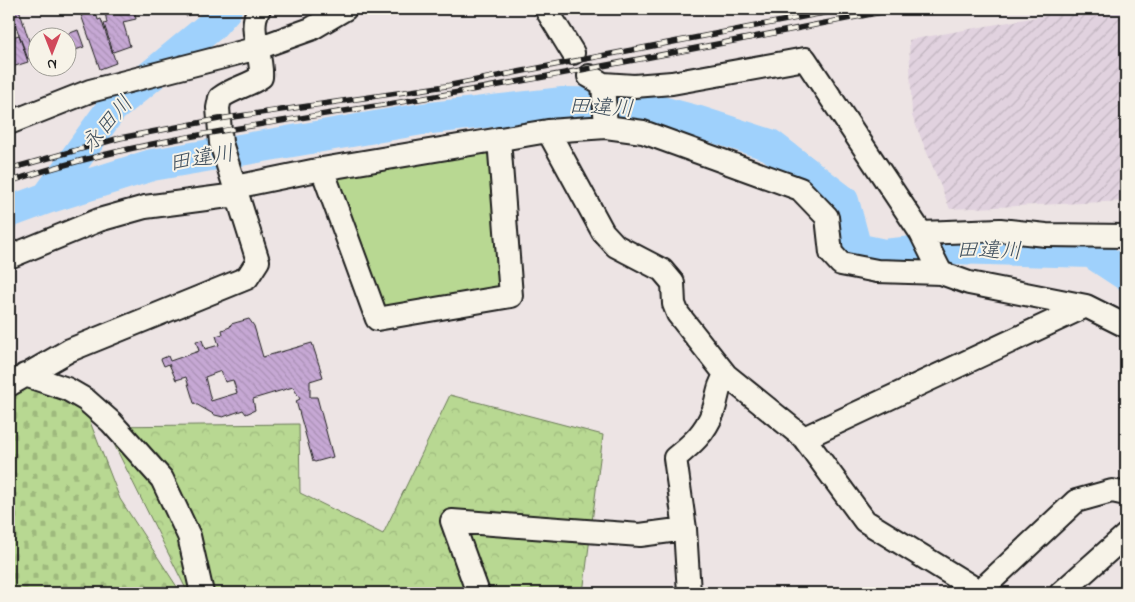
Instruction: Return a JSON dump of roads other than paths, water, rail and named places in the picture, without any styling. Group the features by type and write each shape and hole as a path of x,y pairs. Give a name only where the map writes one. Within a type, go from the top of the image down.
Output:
{"street":[{"path":"17,380 70,350 247,278 258,261 221,143 218,108 220,98 227,92 250,85 261,77 262,63 254,29 259,9"},
{"path":"9,123 90,91 258,48 310,29 345,9"},
{"path":"546,9 573,53"},
{"path":"606,127 596,80 634,86 672,83 804,60 922,233 942,273"},
{"path":"9,257 99,220 145,207 235,191 322,169 548,131 606,127 643,132 800,189 826,217 831,253 841,264 877,271 942,273 968,283 1086,306 1126,326"},
{"path":"548,131 604,232 616,246 662,270 673,284 674,304 678,314 726,375 804,438 865,521 981,592 1076,501 1112,491 1126,494"},
{"path":"322,169 377,319 511,296 498,139"},
{"path":"922,233 1000,230 1046,235 1126,236"},
{"path":"804,438 1086,306"},
{"path":"689,593 685,529 675,458 701,436 713,412 720,383 726,375"},
{"path":"17,380 67,389 86,400 112,422 162,479 172,496 189,536 202,593"},
{"path":"478,593 452,521 640,535 685,529"},
{"path":"1060,593 1126,535"}],"waterway":[{"name":"永田川","path":"47,198 112,108 210,27 226,9"},
{"name":"田違川","path":"9,212 152,165 422,119 563,103 631,104 699,122 770,145 843,201 856,249 884,255 951,248 1091,252 1126,275"}],"railway":[{"path":"9,169 120,138 219,119 446,86 844,9"},
{"path":"9,182 58,167 160,142 539,78 897,9"}]}
